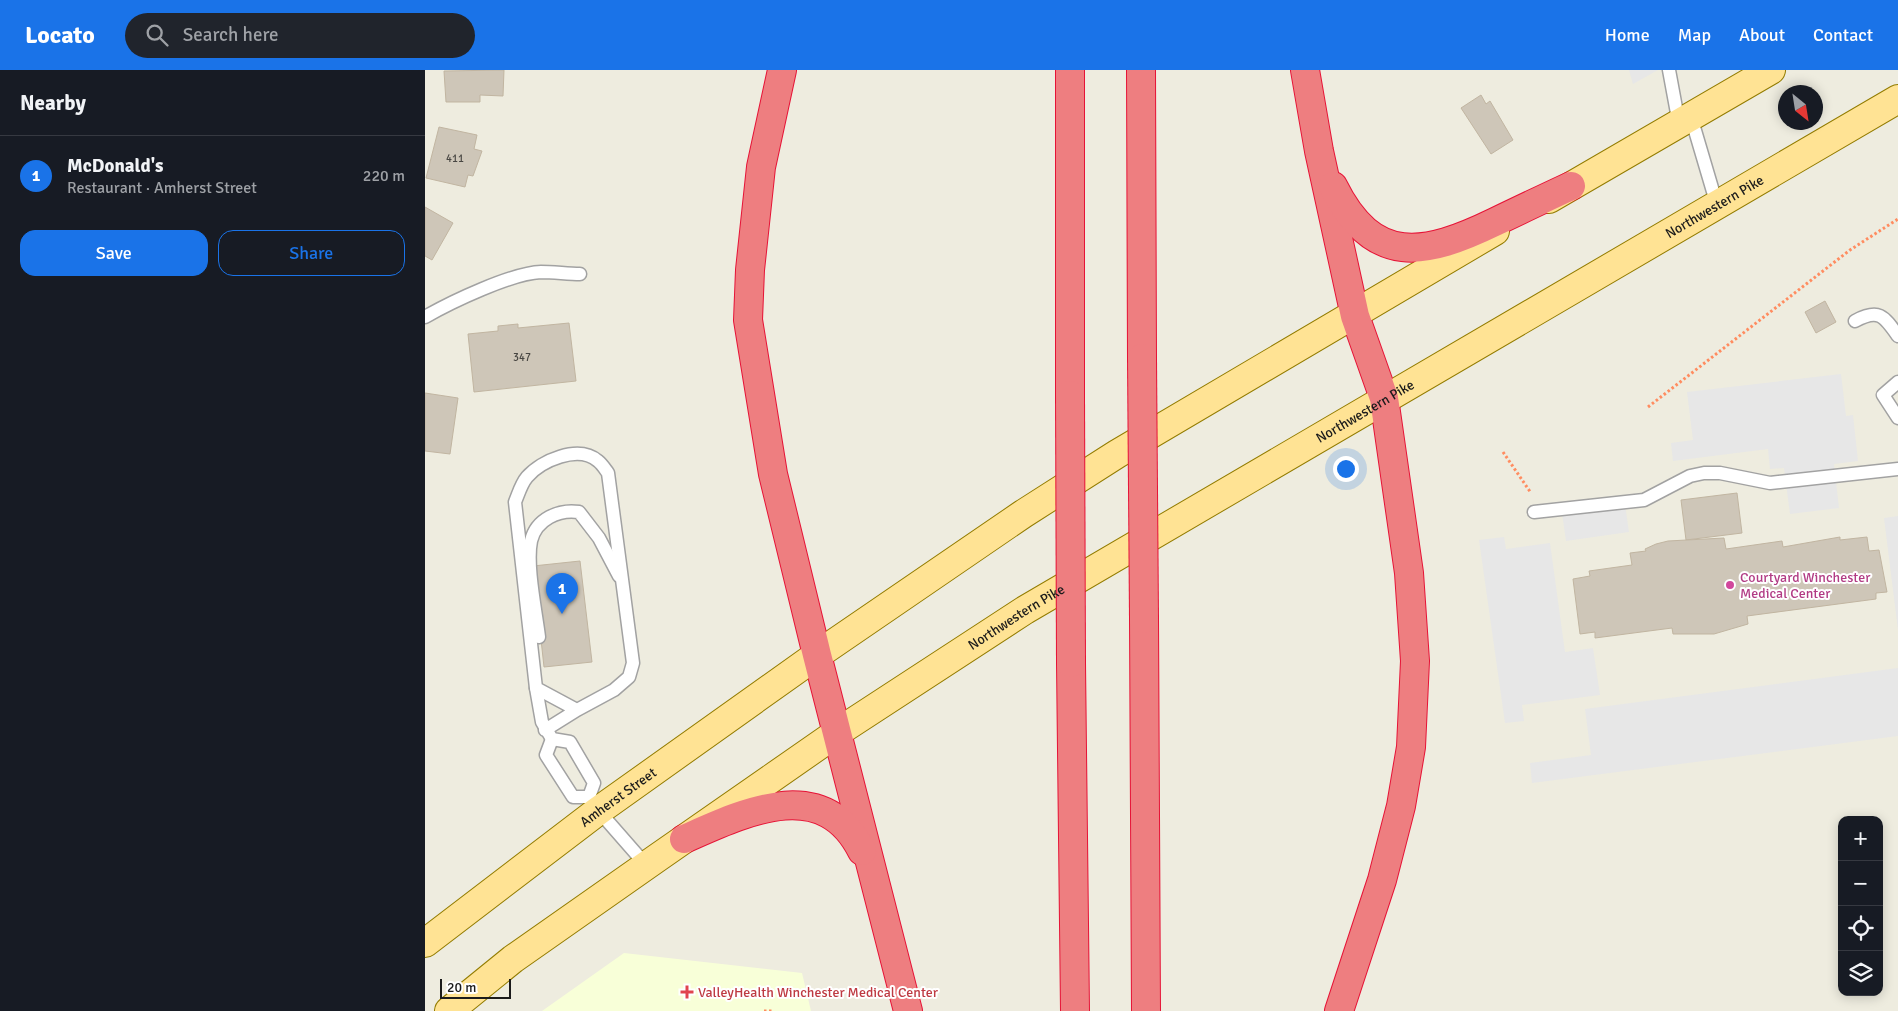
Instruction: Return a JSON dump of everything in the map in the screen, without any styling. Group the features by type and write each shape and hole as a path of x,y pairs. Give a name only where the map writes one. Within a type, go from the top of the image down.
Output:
{"highway":[{"path":"782,70 761,168 750,270 748,320 773,474 908,1011"},
{"path":"1070,70 1071,663 1075,1011"},
{"path":"1141,70 1146,1011"},
{"path":"1305,70 1319,151 1355,316 1383,398 1414,623 1414,711 1401,806 1382,880 1339,1011"},
{"path":"1319,151 1346,210 1360,226 1381,241 1393,246 1415,249 1436,246 1466,236 1571,186"},
{"path":"684,839 736,816 757,810 798,805 818,808 833,815 847,828 873,872"}],"main road":[{"path":"817,655 1023,514 1117,454 1355,316 1571,186 1771,70"},
{"name":"Northwestern Pike","path":"838,732 1025,610 1383,398 1717,206 1898,99"},
{"name":"Amherst Street","path":"425,943 594,804 817,655"},
{"path":"449,1011 513,959 838,732"}],"lane":[{"path":"1669,70 1685,120 1717,206"},
{"path":"425,317 473,294 517,278 540,272 580,274"},
{"path":"1855,321 1867,314 1875,314 1888,322 1898,336"},
{"path":"1898,382 1883,395 1898,418"},
{"path":"549,734 577,710 614,690 629,677 633,663 608,473 597,460 583,454 557,457 536,469 525,479 515,502 536,688 549,734 546,755 573,796 594,804 646,865"},
{"path":"1534,512 1644,500 1690,476 1705,473 1720,473 1770,484 1898,469"},
{"path":"535,674 541,658 530,556 531,540 536,530 547,518 565,510 579,512 599,538 623,585"},
{"path":"536,688 577,710"},
{"path":"549,734 570,742 575,749 594,784 594,804"}],"path":[{"path":"1648,408 1850,250 1898,219"},
{"path":"1503,452 1531,493"},
{"path":"764,1011 773,1011"}],"shaded area":[{"path":"1629,70 1658,70 1633,84"},
{"path":"1841,374 1846,416 1853,415 1858,461 1834,464 1839,508 1790,514 1784,468 1770,469 1768,449 1673,461 1671,443 1693,440 1687,392"},
{"path":"1624,498 1629,532 1566,541 1561,506"},
{"path":"1898,516 1898,630 1884,518"},
{"path":"1504,537 1506,549 1550,543 1565,652 1593,648 1600,695 1522,705 1524,721 1505,723 1479,540"},
{"path":"1898,668 1898,736 1532,783 1530,763 1591,755 1585,709"},
{"name":"ValleyHealth Winchester Medical Center","path":"624,953 802,973 811,1011 542,1011"}],"building":[{"path":"504,70 503,96 480,95 480,102 446,102 444,71"},
{"path":"1481,95 1486,104 1490,101 1513,140 1491,154 1461,108"},
{"path":"439,127 477,135 474,149 482,151 473,176 468,175 465,187 426,178"},
{"path":"425,207 453,223 432,260 425,256"},
{"path":"1825,301 1836,322 1816,333 1805,312"},
{"path":"569,323 576,381 474,392 468,334 498,331 498,326 518,324 518,328"},
{"path":"425,393 458,398 450,454 425,451"},
{"path":"1737,493 1742,533 1686,540 1681,500"},
{"name":"Courtyard Winchester Medical Center","path":"1840,537 1840,540 1867,537 1869,551 1879,550 1887,592 1876,593 1876,599 1747,616 1748,624 1714,634 1673,634 1672,628 1595,638 1595,632 1580,634 1573,579 1590,576 1589,571 1632,565 1630,553 1646,551 1645,549 1668,541 1724,538 1726,549 1782,541 1783,547"},
{"path":"580,561 592,662 544,667 533,566"}],"place":[{"name":"Courtyard Winchester Medical Center","path":"1730,585"},
{"name":"McDonald's","path":"562,614"},
{"name":"ValleyHealth Winchester Medical Center","path":"687,992"}]}
